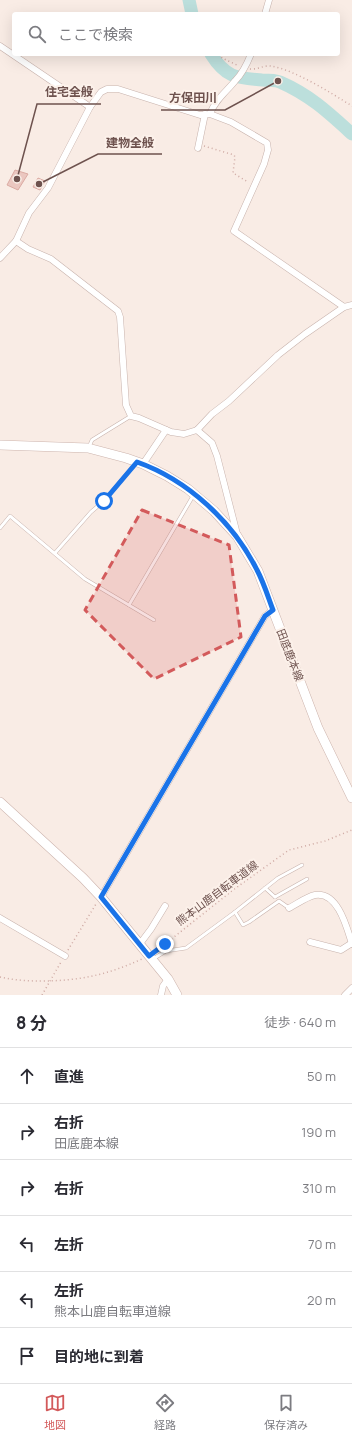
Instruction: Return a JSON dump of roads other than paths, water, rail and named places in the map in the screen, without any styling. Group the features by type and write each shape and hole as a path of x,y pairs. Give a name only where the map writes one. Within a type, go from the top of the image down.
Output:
{"main road":[{"name":"田底鹿本線","path":"0,445 88,448 140,463 167,476 194,494 214,512 237,536 258,571 318,728 352,797"},
{"path":"0,802 83,878 101,897 168,979 178,995"}],"street":[{"path":"266,12 269,0"},
{"path":"0,46 12,54"},
{"path":"15,56 90,107"},
{"path":"198,146 207,114 223,93 236,81 250,56"},
{"path":"0,258 16,241 29,212 48,188 90,107 101,92 111,89 200,115 207,114 231,122 268,143 268,150 264,164 234,231 344,307"},
{"path":"16,241 51,259 118,311 120,317 126,405 131,416 171,432 184,434 197,430 212,414 229,401 278,355 344,307 352,306"},
{"path":"140,463 166,430"},
{"path":"197,430 212,443 218,456 237,536"},
{"path":"101,897 265,616 273,610"},
{"path":"289,908 313,895 327,897 336,905 345,922 352,944 341,950 310,942"},
{"path":"139,945 152,929 165,906"},
{"path":"0,918 65,956"},
{"path":"161,995 163,986 168,979"},
{"path":"345,995 352,988"}],"lane":[{"path":"88,448 92,440 131,416"},
{"path":"55,553 91,512 104,501 140,463"},
{"path":"129,605 194,494"},
{"path":"0,528 10,516 85,580 154,620"},
{"path":"150,958 166,951 186,948 278,878 302,865"},
{"path":"274,897 307,879"},
{"path":"265,888 289,908"},
{"path":"235,912 243,925 279,901"}],"waterway":[{"path":"189,0 192,12"},
{"path":"212,56 222,68 233,75 246,78 278,81 291,87 327,112 352,134"}],"place":[{"name":"方保田川","path":"278,81"},
{"name":"住宅全般","path":"17,179"},
{"name":"建物全般","path":"39,184"}]}
